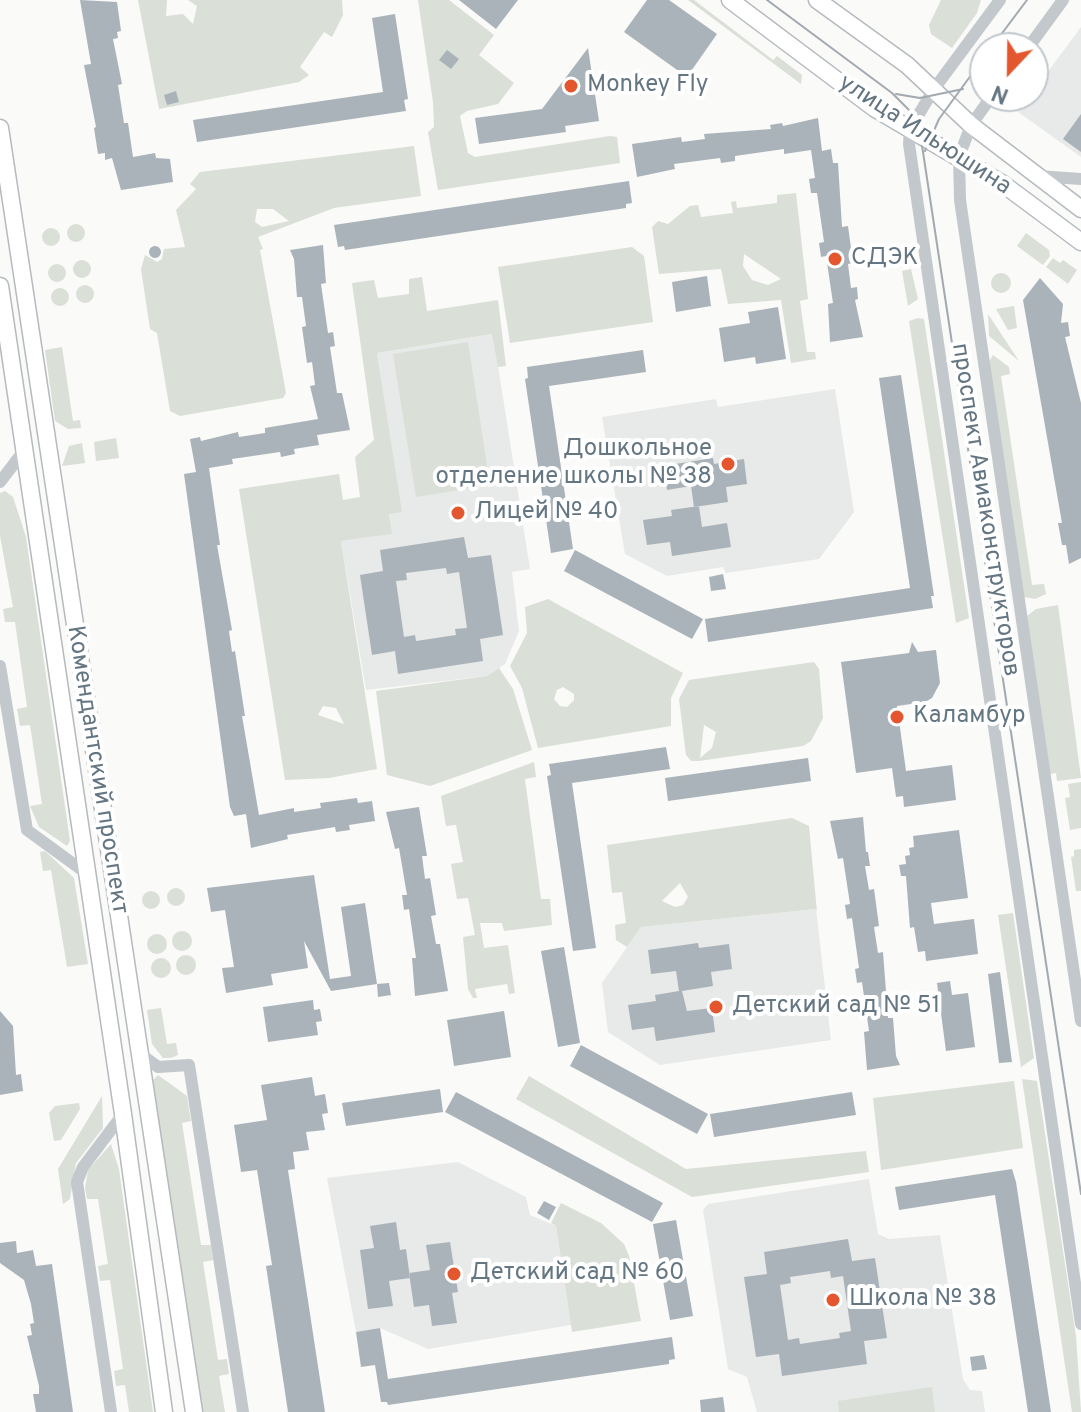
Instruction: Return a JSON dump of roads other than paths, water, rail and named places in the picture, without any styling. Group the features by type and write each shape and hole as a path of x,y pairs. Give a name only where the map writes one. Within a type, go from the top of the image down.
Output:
{"main road":[{"name":"улица Ильюшина","path":"730,0 874,108 1003,184 1081,242"},
{"name":"улица Ильюшина","path":"817,0 934,89 971,125 1081,209"},
{"name":"Комендантский проспект","path":"0,128 194,1412"},
{"name":"Комендантский проспект","path":"0,288 123,1114 164,1412"}],"street":[{"path":"987,17 989,0"},
{"path":"910,129 934,89 1000,0"},
{"path":"1040,32 1063,0"},
{"path":"959,157 971,125 980,112"},
{"name":"проспект Авиаконструкторов","path":"910,129 912,177 1081,1324"},
{"name":"проспект Авиаконструкторов","path":"959,157 964,233 1081,1021"},
{"path":"1038,176 1081,179"},
{"path":"0,482 23,452"},
{"path":"0,666 27,830 86,873"},
{"path":"142,1055 158,1067 189,1065 243,1412"},
{"path":"111,1412 77,1182 83,1167 123,1114"}],"tram line":[{"path":"767,0 892,93 918,119 1081,1194"},
{"path":"1003,32 1027,0"},
{"path":"925,151 939,119 969,78"},
{"path":"896,94 920,98 963,89"}],"place":[{"name":"Monkey Fly","path":"571,86"},
{"name":"СДЭК","path":"835,259"},
{"name":"Дошкольное отделение школы № 38","path":"728,464"},
{"name":"Лицей № 40","path":"458,513"},
{"name":"Каламбур","path":"897,717"},
{"name":"Детский сад № 51","path":"716,1007"},
{"name":"Детский сад № 60","path":"454,1274"},
{"name":"Школа № 38","path":"833,1300"}]}
